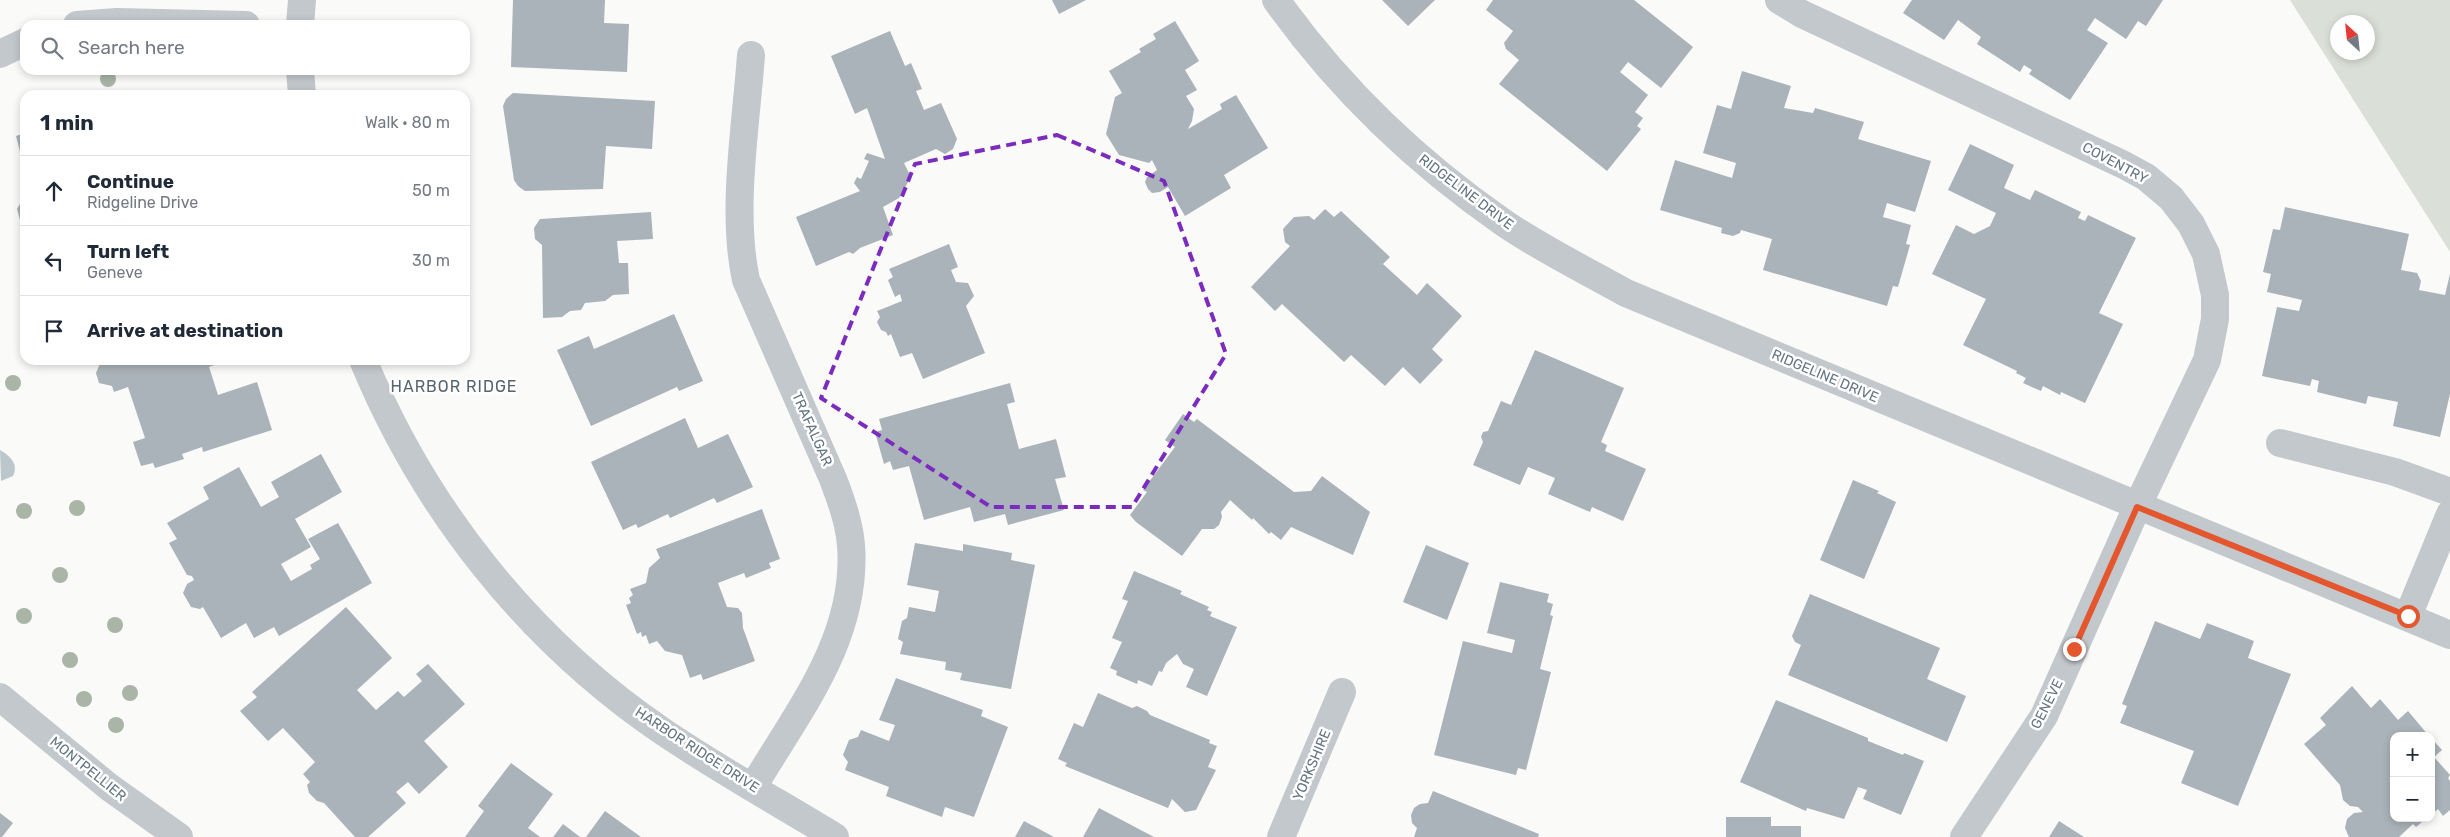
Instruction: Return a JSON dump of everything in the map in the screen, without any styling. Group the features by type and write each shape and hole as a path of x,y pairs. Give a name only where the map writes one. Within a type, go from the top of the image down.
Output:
{"street":[{"path":"300,20 302,0"},
{"name":"RIDGELINE DRIVE","path":"1276,0 1299,32 1360,102 1422,160 1504,223 1544,248 1626,293 2137,507 2408,616 2450,635"},
{"name":"COVENTRY","path":"1779,0 1802,14 2124,165 2146,177 2171,198 2192,224 2206,254 2215,295 2215,319 2207,360 2137,507"},
{"path":"0,54 20,44"},
{"name":"TRAFALGAR","path":"751,55 738,216 740,253 746,280 830,470 845,511 851,544 852,577 847,610 832,652 753,787"},
{"path":"300,75 302,90"},
{"name":"HARBOR RIDGE DRIVE","path":"365,365 382,405 424,482 474,554 531,620 594,680 664,733 835,837"},
{"path":"2280,443 2395,472 2450,492"},
{"name":"GENEVE","path":"1964,837 2044,716 2137,507"},
{"path":"2408,616 2450,514"},
{"name":"YORKSHIRE","path":"1281,837 1342,692"},
{"name":"MONTPELLIER","path":"0,697 109,787 179,837"}],"highlighted area":[{"path":"1057,135 1164,181 1226,354 1132,507 991,507 821,398 915,164"}],"shaded area":[{"path":"2290,0 2450,0 2450,252"},
{"path":"0,450 10,458 15,468 13,476 1,481"}],"building":[{"path":"513,0 605,0 604,23 629,24 627,72 511,67"},
{"path":"1052,0 1086,0 1059,14"},
{"path":"1382,0 1435,0 1408,26"},
{"path":"1493,0 1634,0 1693,47 1661,88 1628,62 1620,72 1648,95 1635,112 1643,118 1637,126 1641,129 1607,171 1499,84 1519,60 1506,49 1504,43 1513,31 1486,10"},
{"path":"1912,0 2163,0 2146,26 2138,21 2126,39 2095,18 2087,30 2108,43 2070,100 2029,74 2032,70 2024,65 2020,72 1977,44 1981,37 1958,20 1944,40 1903,13"},
{"path":"1175,21 1199,61 1185,70 1197,90 1186,96 1194,109 1192,121 1188,129 1222,109 1220,104 1236,95 1268,148 1224,175 1231,188 1185,216 1168,187 1160,192 1152,193 1148,189 1145,182 1147,177 1157,170 1152,160 1149,163 1119,155 1106,134 1115,97 1122,93 1109,71 1141,52 1139,49 1156,39 1153,34"},
{"path":"890,31 905,66 911,63 922,89 916,91 924,110 941,103 957,139 953,149 945,154 936,149 904,163 911,177 899,198 883,207 893,235 860,248 853,254 849,252 816,266 796,217 860,191 854,183 857,177 861,179 869,161 864,159 867,153 885,159 867,108 855,114 831,56"},
{"path":"1742,71 1791,86 1784,108 1813,113 1815,108 1864,122 1858,139 1931,161 1915,212 1887,203 1883,217 1911,225 1906,244 1910,245 1898,287 1893,286 1887,306 1763,270 1772,239 1741,230 1740,233 1733,236 1721,233 1722,228 1660,210 1675,160 1732,178 1736,163 1703,153 1717,105 1731,109"},
{"path":"513,93 655,101 652,149 606,146 603,189 525,191 514,180 503,106 506,99"},
{"path":"20,135 20,152 16,136"},
{"path":"1970,144 2014,165 2004,188 2030,200 2035,190 2081,212 2078,218 2085,221 2088,215 2136,238 2099,313 2123,324 2085,403 2061,392 2060,395 2043,386 2041,391 2023,383 2026,378 2016,373 2017,371 1963,345 1986,299 1932,274 1956,225 1974,234 1990,226 1996,213 1948,190"},
{"path":"20,204 20,220 17,209"},
{"path":"2285,207 2409,234 2401,270 2417,273 2421,281 2419,290 2445,295 2450,274 2450,394 2440,437 2393,426 2398,402 2368,396 2366,404 2317,392 2319,381 2312,379 2310,386 2262,376 2277,307 2299,311 2302,300 2267,292 2271,274 2263,272 2273,229 2280,230"},
{"path":"1325,209 1334,217 1341,211 1390,257 1383,264 1417,295 1427,283 1462,316 1432,349 1443,360 1420,384 1403,367 1385,386 1351,355 1344,362 1282,304 1275,311 1251,287 1290,246 1285,242 1283,229 1294,217 1309,216 1314,220"},
{"path":"651,212 653,239 617,241 619,263 628,263 629,294 613,295 605,301 585,303 581,310 570,311 562,317 543,318 542,245 535,239 534,228 540,219"},
{"path":"949,244 958,267 951,270 956,282 968,283 974,296 966,306 985,353 923,379 912,353 900,357 891,334 888,336 886,332 881,330 877,322 880,317 877,311 902,301 900,294 895,297 888,280 893,277 889,269"},
{"path":"674,314 703,381 679,391 677,387 591,426 557,350 589,336 594,349"},
{"path":"1535,350 1624,388 1601,442 1607,445 1605,451 1646,469 1623,521 1592,507 1590,512 1548,494 1555,478 1528,467 1520,485 1473,465 1483,442 1481,437 1483,432 1488,431 1501,401 1511,405"},
{"path":"99,365 214,365 209,367 218,395 257,382 272,430 203,452 202,447 182,454 184,459 155,468 153,463 141,466 133,442 145,438 128,387 114,392 112,386 99,383 96,373"},
{"path":"1010,383 1015,402 1007,404 1019,449 1056,439 1066,477 1055,479 1064,510 1008,525 1005,514 974,522 970,507 924,520 909,466 893,470 890,461 884,464 875,432 882,430 879,419"},
{"path":"1183,414 1194,422 1197,419 1294,492 1311,491 1322,476 1370,512 1353,555 1291,527 1281,540 1271,532 1269,534 1253,518 1252,520 1230,500 1221,512 1222,517 1219,525 1214,529 1202,529 1182,556 1136,522 1130,515 1147,492 1143,490 1175,447 1165,440"},
{"path":"685,418 698,448 728,434 753,487 717,503 714,498 670,518 668,514 638,528 636,524 623,530 591,462"},
{"path":"321,454 342,492 295,519 311,547 281,564 291,581 312,569 310,565 320,559 308,539 338,523 372,583 279,636 274,627 254,638 246,623 221,638 203,607 200,609 191,607 183,593 187,584 194,580 192,576 187,575 169,543 177,539 167,523 209,499 203,487 239,467 261,507 279,497 271,482"},
{"path":"1853,480 1879,491 1877,493 1896,502 1864,579 1820,560"},
{"path":"762,509 780,559 769,563 771,568 746,578 744,573 718,583 727,607 738,608 742,613 743,628 755,661 703,680 701,674 690,678 682,655 665,651 657,641 649,644 646,635 642,637 641,632 637,634 626,605 631,603 629,598 633,595 630,589 646,583 649,568 660,558 656,549"},
{"path":"915,543 963,551 963,544 1012,553 1011,560 1035,565 1011,689 960,680 962,673 945,670 946,662 900,654 903,642 898,639 902,621 907,618 909,607 935,612 939,591 907,585"},
{"path":"1426,545 1469,563 1447,620 1403,602"},
{"path":"1134,571 1182,591 1180,594 1209,607 1207,610 1212,612 1210,616 1237,627 1207,696 1186,687 1194,669 1183,664 1177,654 1166,663 1162,672 1159,671 1152,686 1138,680 1137,684 1116,675 1117,671 1110,668 1122,642 1112,638 1128,601 1122,599"},
{"path":"1500,582 1549,594 1547,602 1553,604 1550,615 1553,616 1540,669 1551,672 1526,770 1518,768 1516,775 1434,755 1463,641 1512,653 1515,640 1487,633"},
{"path":"1810,594 1940,648 1927,679 1966,696 1947,742 1788,675 1801,645 1795,642 1792,636"},
{"path":"346,607 392,658 357,690 376,710 398,691 404,697 422,681 416,674 428,664 465,704 424,741 448,767 419,794 408,782 396,792 406,803 368,837 355,837 324,803 317,801 309,793 307,785 310,782 303,774 315,762 283,728 268,741 240,711 257,697 252,692"},
{"path":"2155,621 2200,639 2207,623 2254,641 2248,658 2291,674 2238,806 2181,783 2194,751 2120,723 2127,706 2122,704"},
{"path":"896,678 983,710 981,716 1008,727 974,817 945,807 942,817 886,796 889,787 845,770 848,762 843,755 849,740 858,737 861,730 889,741 895,725 879,720"},
{"path":"2352,686 2371,708 2380,699 2398,720 2408,711 2426,732 2390,732 2390,822 2422,822 2416,827 2413,824 2399,837 2349,837 2345,828 2347,819 2354,813 2363,812 2358,807 2350,806 2343,800 2340,785 2304,744 2326,725 2320,718"},
{"path":"1098,693 1132,708 1137,706 1147,711 1150,715 1210,740 1209,743 1217,746 1208,767 1216,770 1196,810 1185,812 1172,799 1168,808 1065,766 1067,763 1058,759 1074,723 1083,727"},
{"path":"1776,700 1868,738 1868,741 1924,761 1901,815 1863,799 1867,790 1858,787 1844,819 1807,808 1806,811 1740,782"},
{"path":"2435,742 2442,750 2435,756"},
{"path":"2435,758 2450,775 2448,778 2450,781 2450,810 2443,816 2438,809 2435,812"},
{"path":"511,763 553,794 528,828 540,837 465,837 484,811 478,806"},
{"path":"1433,791 1539,834 1538,837 1414,837 1417,828 1412,823 1411,815 1414,808 1420,804 1428,803"},
{"path":"1099,808 1154,837 1083,837"},
{"path":"605,811 641,837 586,837"},
{"path":"0,813 13,823 2,837 0,837"},
{"path":"1726,817 1771,817 1771,826 1801,826 1801,837 1726,837"},
{"path":"1024,821 1054,837 1015,837"},
{"path":"2059,821 2084,837 2049,837"},
{"path":"563,824 580,837 553,837"}],"district":[{"name":"HARBOR RIDGE","path":"454,386"}],"route":[{"path":"2074,649 2137,507 2408,616"}]}
